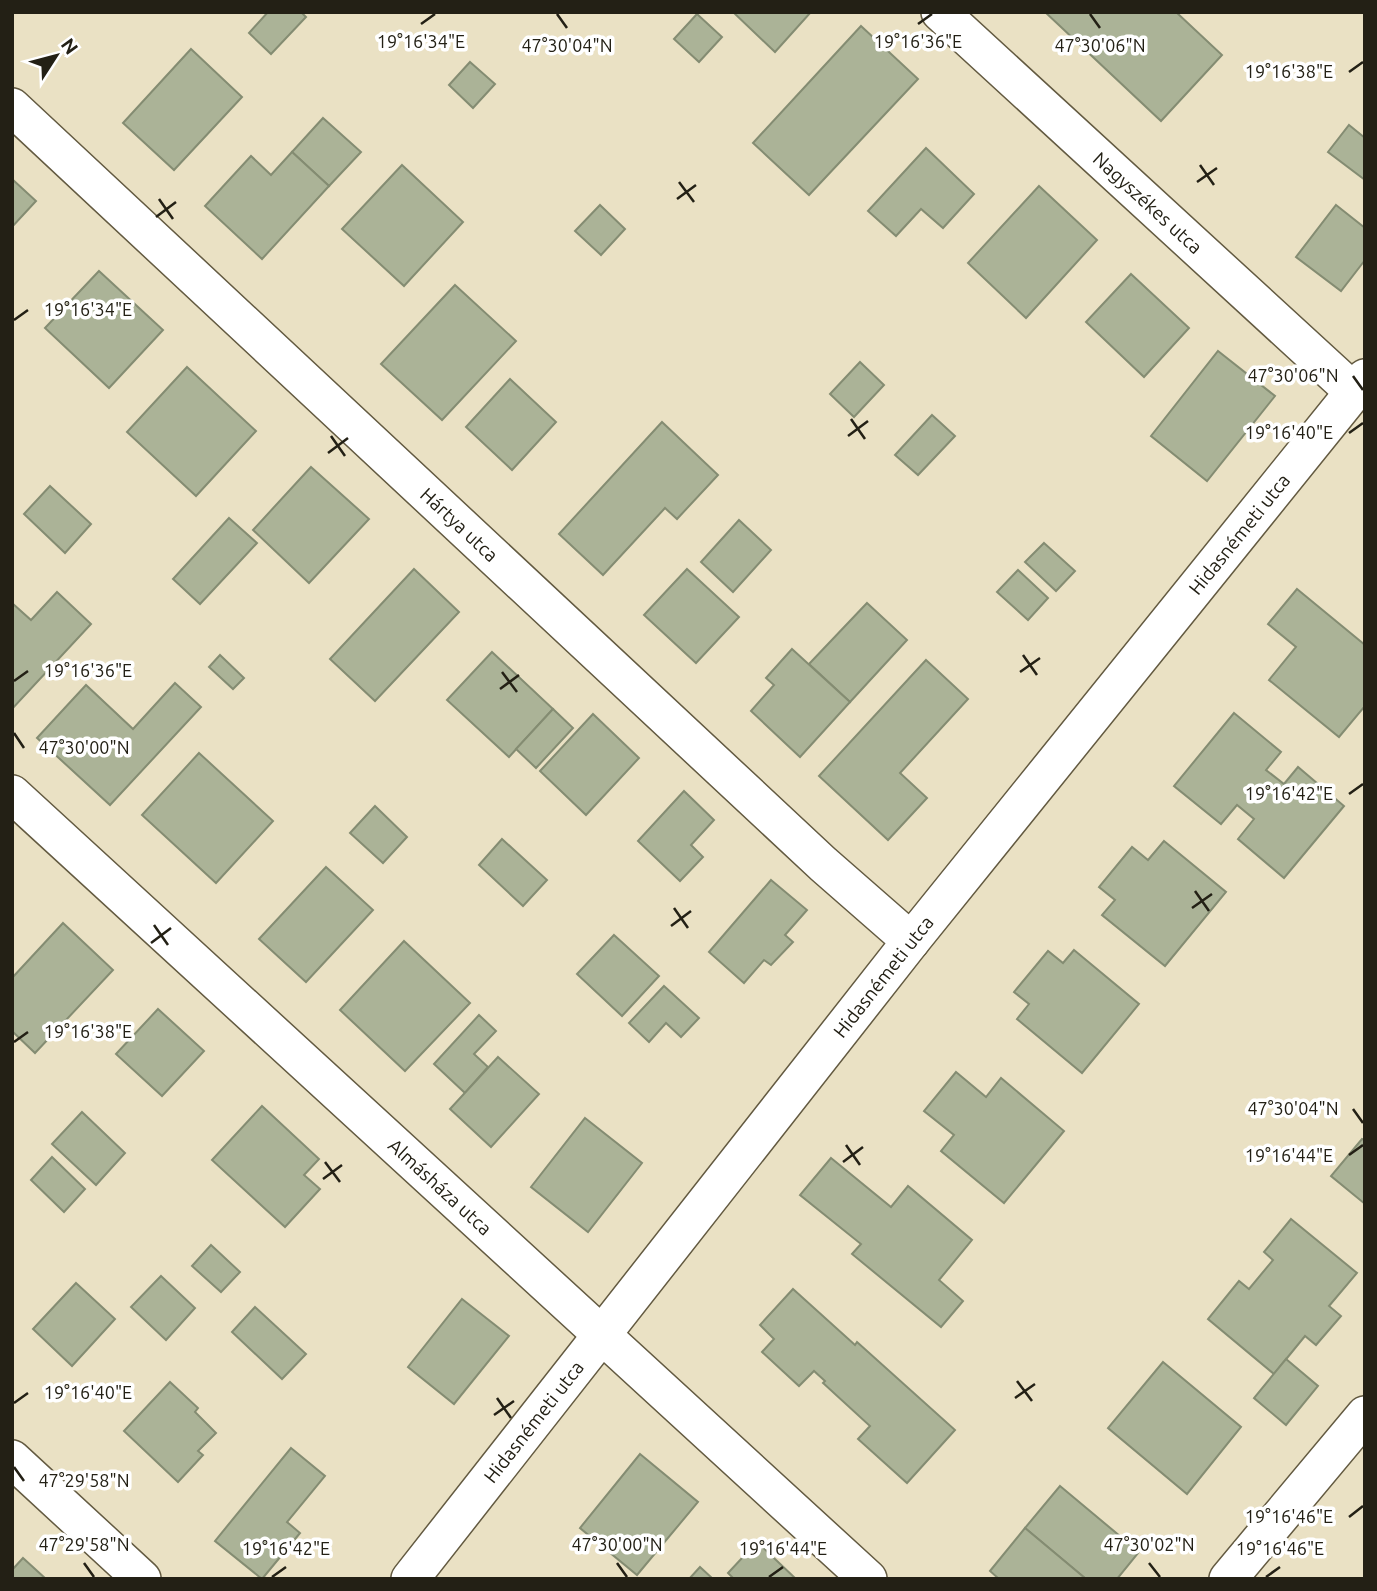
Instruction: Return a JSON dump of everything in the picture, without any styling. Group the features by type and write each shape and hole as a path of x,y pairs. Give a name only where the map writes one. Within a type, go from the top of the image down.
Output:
{"street":[{"name":"Nagyszékes utca","path":"940,12 1359,385"},
{"name":"Hártya utca","path":"12,107 823,863 911,941"},
{"name":"Hidasnémeti utca","path":"410,1579 911,941 1359,385"},
{"name":"Almásháza utca","path":"12,794 868,1579"},
{"path":"1228,1579 1365,1415"},
{"path":"12,1459 142,1579"}],"building":[{"path":"268,12 301,12 306,17 271,54 249,33"},
{"path":"733,12 811,12 775,52"},
{"path":"1045,12 1176,12 1222,55 1161,121"},
{"path":"697,14 722,37 699,62 674,39"},
{"path":"861,26 918,79 809,195 753,143"},
{"path":"191,49 242,97 174,170 123,123"},
{"path":"470,62 495,84 473,108 449,85"},
{"path":"323,118 361,152 329,186 292,152"},
{"path":"1349,125 1365,138 1365,180 1328,152"},
{"path":"926,148 974,194 943,228 921,209 896,236 868,211"},
{"path":"292,152 329,186 262,259 205,206 251,156 271,175"},
{"path":"402,165 463,222 404,286 342,229"},
{"path":"12,179 36,201 12,227"},
{"path":"1039,186 1097,240 1026,318 968,263"},
{"path":"600,205 625,229 601,255 575,231"},
{"path":"1336,205 1365,228 1365,260 1341,291 1296,257"},
{"path":"99,271 163,330 109,388 45,328"},
{"path":"1131,274 1189,328 1144,377 1086,322"},
{"path":"455,285 516,341 442,420 381,364"},
{"path":"1218,351 1275,396 1207,481 1151,436"},
{"path":"860,362 884,385 854,417 830,394"},
{"path":"187,367 256,431 196,496 127,432"},
{"path":"510,379 556,422 512,470 466,427"},
{"path":"932,415 955,436 918,475 895,455"},
{"path":"662,422 718,475 677,519 665,508 603,575 559,534"},
{"path":"311,467 369,519 309,583 253,530"},
{"path":"50,486 91,524 65,553 24,514"},
{"path":"229,518 257,543 200,604 173,579"},
{"path":"739,520 771,550 733,592 701,562"},
{"path":"1044,543 1075,571 1056,591 1025,562"},
{"path":"414,569 459,612 375,701 330,659"},
{"path":"687,569 739,617 696,663 644,615"},
{"path":"1018,570 1048,598 1028,620 997,592"},
{"path":"1297,589 1365,645 1365,706 1339,737 1269,680 1296,647 1268,624"},
{"path":"57,592 91,624 12,709 12,603 31,620"},
{"path":"867,603 907,640 850,702 809,664"},
{"path":"792,649 850,702 800,757 751,711 774,685 766,678"},
{"path":"492,652 553,709 509,757 447,700"},
{"path":"220,655 244,678 233,689 209,667"},
{"path":"926,660 968,699 900,773 927,798 888,840 819,776"},
{"path":"175,683 201,707 110,805 37,738 86,685 133,729"},
{"path":"553,709 573,728 536,768 516,749"},
{"path":"1234,713 1281,752 1266,770 1284,784 1298,767 1344,806 1284,878 1238,839 1254,819 1237,805 1221,824 1174,786"},
{"path":"593,714 639,758 586,815 540,771"},
{"path":"199,753 273,821 216,883 142,815"},
{"path":"684,791 714,820 691,845 703,857 680,881 638,841"},
{"path":"375,806 407,837 383,863 350,833"},
{"path":"502,839 547,880 523,906 479,865"},
{"path":"1164,841 1226,892 1165,966 1102,915 1115,900 1099,887 1132,847 1148,860"},
{"path":"326,867 373,910 306,982 259,939"},
{"path":"771,880 807,910 785,935 793,942 771,965 764,960 744,983 709,952"},
{"path":"63,923 113,970 35,1053 12,1031 12,978"},
{"path":"614,935 659,976 622,1016 577,974"},
{"path":"404,941 470,1003 405,1071 340,1010"},
{"path":"1074,950 1139,1004 1082,1073 1017,1019 1029,1004 1014,992 1048,951 1063,963"},
{"path":"664,986 699,1018 681,1037 666,1023 649,1042 629,1023"},
{"path":"158,1009 204,1051 162,1096 116,1054"},
{"path":"479,1015 496,1031 474,1054 488,1067 465,1093 434,1064"},
{"path":"498,1057 539,1094 491,1147 450,1109"},
{"path":"956,1072 986,1097 1001,1078 1064,1131 1004,1203 941,1151 954,1135 924,1111"},
{"path":"262,1106 319,1159 304,1175 320,1189 285,1227 212,1160"},
{"path":"82,1112 125,1153 96,1185 52,1144"},
{"path":"585,1118 642,1163 588,1232 531,1187"},
{"path":"1362,1139 1365,1140 1365,1204 1331,1176"},
{"path":"52,1157 85,1189 64,1212 31,1180"},
{"path":"831,1158 891,1207 908,1186 972,1240 939,1280 963,1301 941,1327 852,1254 861,1244 800,1195"},
{"path":"1291,1219 1357,1273 1329,1306 1341,1316 1316,1345 1305,1336 1274,1374 1208,1319 1239,1281 1249,1289 1273,1260 1264,1252"},
{"path":"211,1245 240,1272 221,1292 192,1266"},
{"path":"161,1276 195,1308 166,1340 131,1307"},
{"path":"76,1283 115,1319 72,1366 33,1329"},
{"path":"793,1289 955,1430 907,1483 858,1439 870,1426 823,1383 825,1381 814,1371 799,1386 762,1352 774,1339 760,1325"},
{"path":"462,1299 509,1336 454,1404 408,1367"},
{"path":"255,1307 306,1354 282,1379 232,1332"},
{"path":"1286,1359 1318,1386 1286,1425 1254,1398"},
{"path":"1163,1362 1241,1427 1187,1494 1108,1428"},
{"path":"170,1382 198,1408 195,1412 216,1433 198,1451 203,1455 178,1482 124,1431"},
{"path":"291,1448 325,1476 287,1522 300,1533 262,1579 215,1541"},
{"path":"640,1454 698,1502 637,1575 580,1528"},
{"path":"1060,1486 1139,1552 1117,1579 1086,1579 1025,1528"},
{"path":"1025,1528 1086,1579 999,1579 990,1571"},
{"path":"757,1542 796,1579 734,1579 728,1573"},
{"path":"23,1558 46,1579 12,1579 12,1570"},
{"path":"700,1567 713,1579 689,1579"}]}
